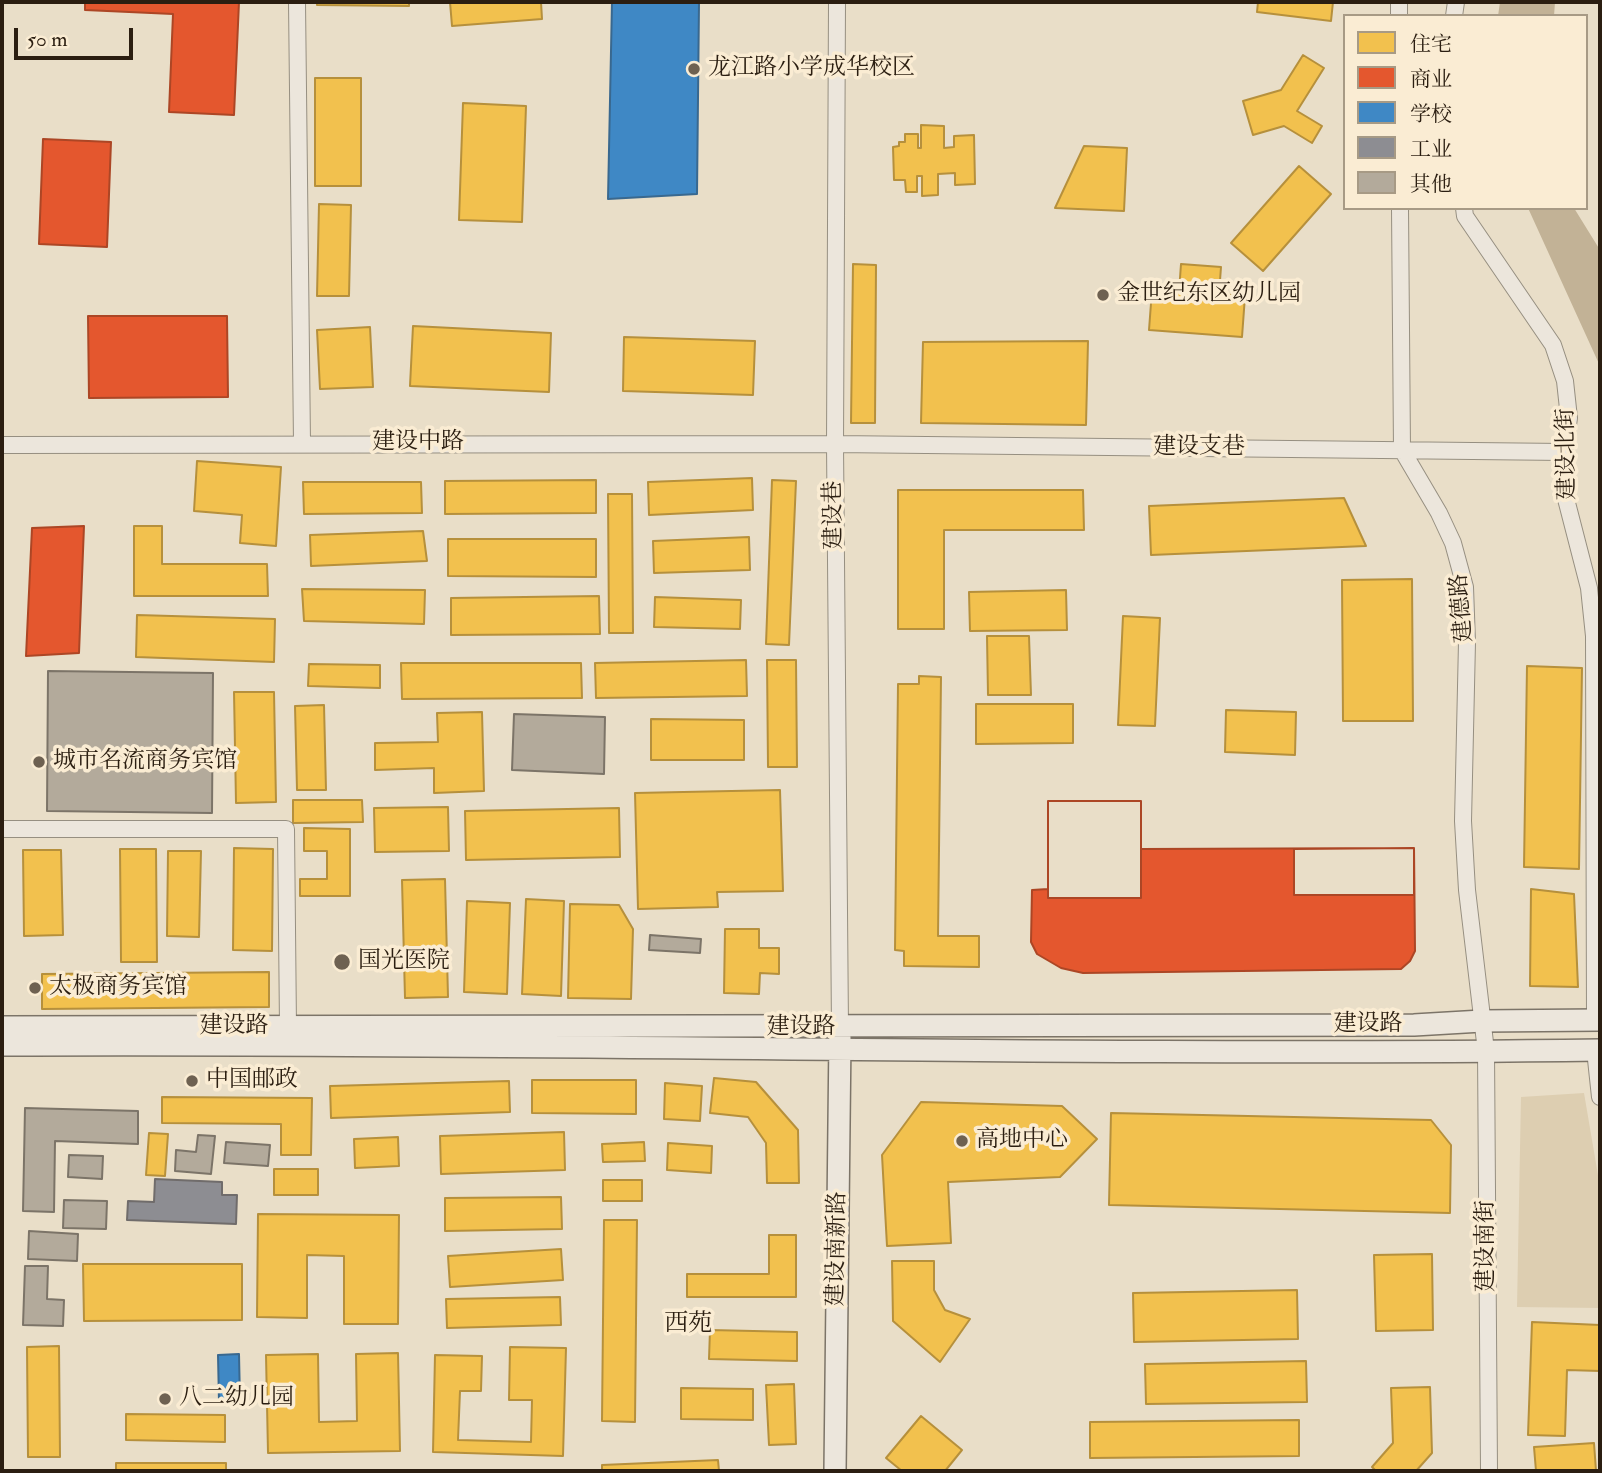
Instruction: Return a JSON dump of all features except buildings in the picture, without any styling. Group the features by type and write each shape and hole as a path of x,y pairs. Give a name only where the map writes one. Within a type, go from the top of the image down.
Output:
{"street":[{"path":"297,2 302,443"},
{"name":"建设巷","path":"837,2 835,443 840,1038"},
{"name":"建德路","path":"1400,210 1402,450 1439,513 1453,544 1465,587 1467,642 1463,821 1466,890 1482,1021"},
{"name":"建设北街","path":"1464,210 1465,216 1553,345 1565,381 1569,418 1564,452 1566,499 1589,588 1594,636 1598,1020"},
{"name":"建设中路","path":"2,445 835,443"},
{"name":"建设支巷","path":"835,443 1564,452"},
{"path":"2,829 286,829 288,1027"},
{"name":"建设路","path":"2,1045 840,1038 1598,1020"},
{"name":"建设南街","path":"1482,1021 1486,1051 1489,1471"},
{"name":"建设路","path":"2,1027 288,1027 1486,1051 1598,1050"},
{"name":"建设南新路","path":"835,1471 840,1038"},
{"path":"1598,1050 1600,1097"}],"shaded area":[{"path":"1500,2 1555,2 1554,14 1498,14"},
{"path":"1529,210 1575,210 1600,250 1600,366"},
{"path":"1584,1093 1600,1187 1600,1308 1517,1307 1521,1097"}],"place":[{"name":"龙江路小学成华校区","path":"694,69"},
{"name":"金世纪东区幼儿园","path":"1103,295"},
{"name":"城市名流商务宾馆","path":"39,762"},
{"name":"国光医院","path":"342,962"},
{"name":"太极商务宾馆","path":"35,988"},
{"name":"中国邮政","path":"192,1081"},
{"name":"高地中心","path":"962,1141"},
{"name":"八二幼儿园","path":"165,1399"}],"district":[{"name":"西苑","path":"688,1325"}]}
